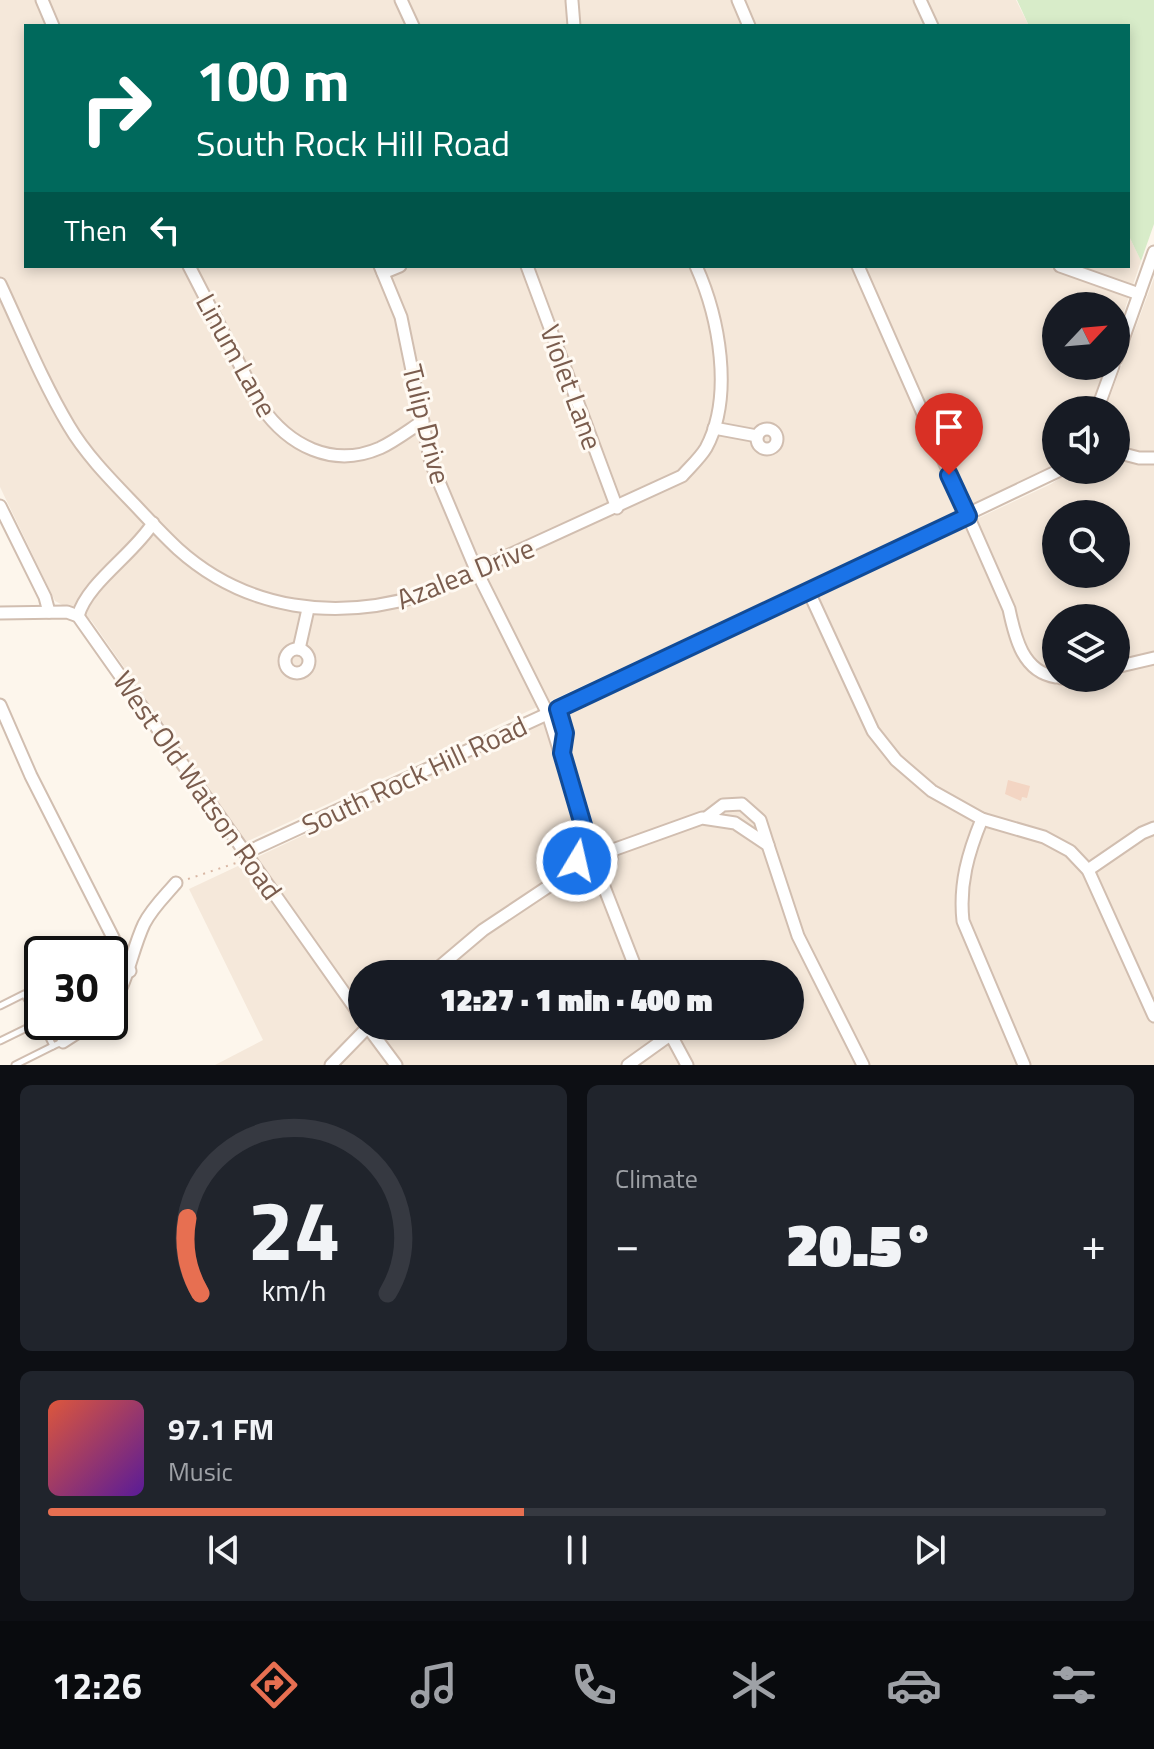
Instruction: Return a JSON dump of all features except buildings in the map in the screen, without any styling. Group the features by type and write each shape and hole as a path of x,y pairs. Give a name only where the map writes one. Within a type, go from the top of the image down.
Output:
{"street":[{"path":"42,0 52,24"},
{"path":"401,0 412,24"},
{"path":"571,0 574,24"},
{"path":"738,0 748,24"},
{"path":"920,0 931,24"},
{"path":"1130,319 1154,252"},
{"name":"Linum Lane","path":"190,268 261,406 274,424 293,440 322,456 351,454 378,449 423,421"},
{"name":"Violet Lane","path":"528,268 617,508"},
{"path":"697,268 710,297 718,335 720,397 714,428 757,436"},
{"path":"859,268 1009,609 1014,635 1026,659 1034,669 1042,672"},
{"path":"1066,268 1139,294"},
{"name":"Tulip Drive","path":"381,269 401,317 431,463 477,572 553,712 588,842"},
{"name":"Azalea Drive","path":"0,284 70,428 109,478 179,550 220,578 264,598 308,609 385,606 477,572 682,476 706,449 714,428"},
{"path":"1130,456 1154,458"},
{"name":"South Rock Hill Road","path":"247,856 1042,479"},
{"path":"0,506 45,597 49,612"},
{"path":"0,613 49,612 78,616 88,597 144,537 153,523"},
{"path":"808,590 873,731 885,748 932,791 982,819 1044,837 1070,851 1088,870 1154,1016"},
{"path":"299,649 308,609"},
{"name":"West Old Watson Road","path":"78,616 348,998"},
{"path":"1130,664 1154,658"},
{"path":"0,705 31,776 130,971"},
{"path":"706,818 723,805 742,804 760,820 798,936 863,1065"},
{"path":"610,851 695,818 735,823 768,845"},
{"path":"982,819 967,853 960,896 963,921 1024,1065"},
{"path":"1088,870 1154,828"},
{"path":"588,842 603,843 610,851 611,862 599,874 588,874 579,866 577,855 588,842"},
{"path":"448,960 483,930 579,866"},
{"path":"599,874 633,960"},
{"path":"128,975 143,926 152,910 176,883"},
{"path":"58,1044 65,1040"},
{"path":"331,1065 355,1040"},
{"path":"378,1040 396,1065"},
{"path":"628,1065 657,1040"},
{"path":"673,1040 687,1065"}],"lane":[{"path":"0,1006 24,994"},
{"path":"0,1041 24,1029"},
{"path":"15,1065 58,1044 55,1040"}],"path":[{"path":"176,883 247,856"}],"shaded area":[{"path":"0,0 1016,0 1028,24 24,24 24,268 1130,268 1130,238 1141,261 1130,294 1042,292 1042,380 1100,380 1095,396 1042,396 1042,473 246,842 91,620 55,601 0,487"},
{"path":"1154,278 1154,1065 215,1065 263,1040 189,889 1051,484 1130,484 1130,396 1110,396 1116,380 1130,380 1130,343"}],"green space":[{"path":"1017,0 1154,0 1154,224 1141,261 1130,238 1130,24 1028,24"}],"route":[{"path":"577,861 579,849 588,842 562,753 565,733 558,709 968,516 949,475"}]}
